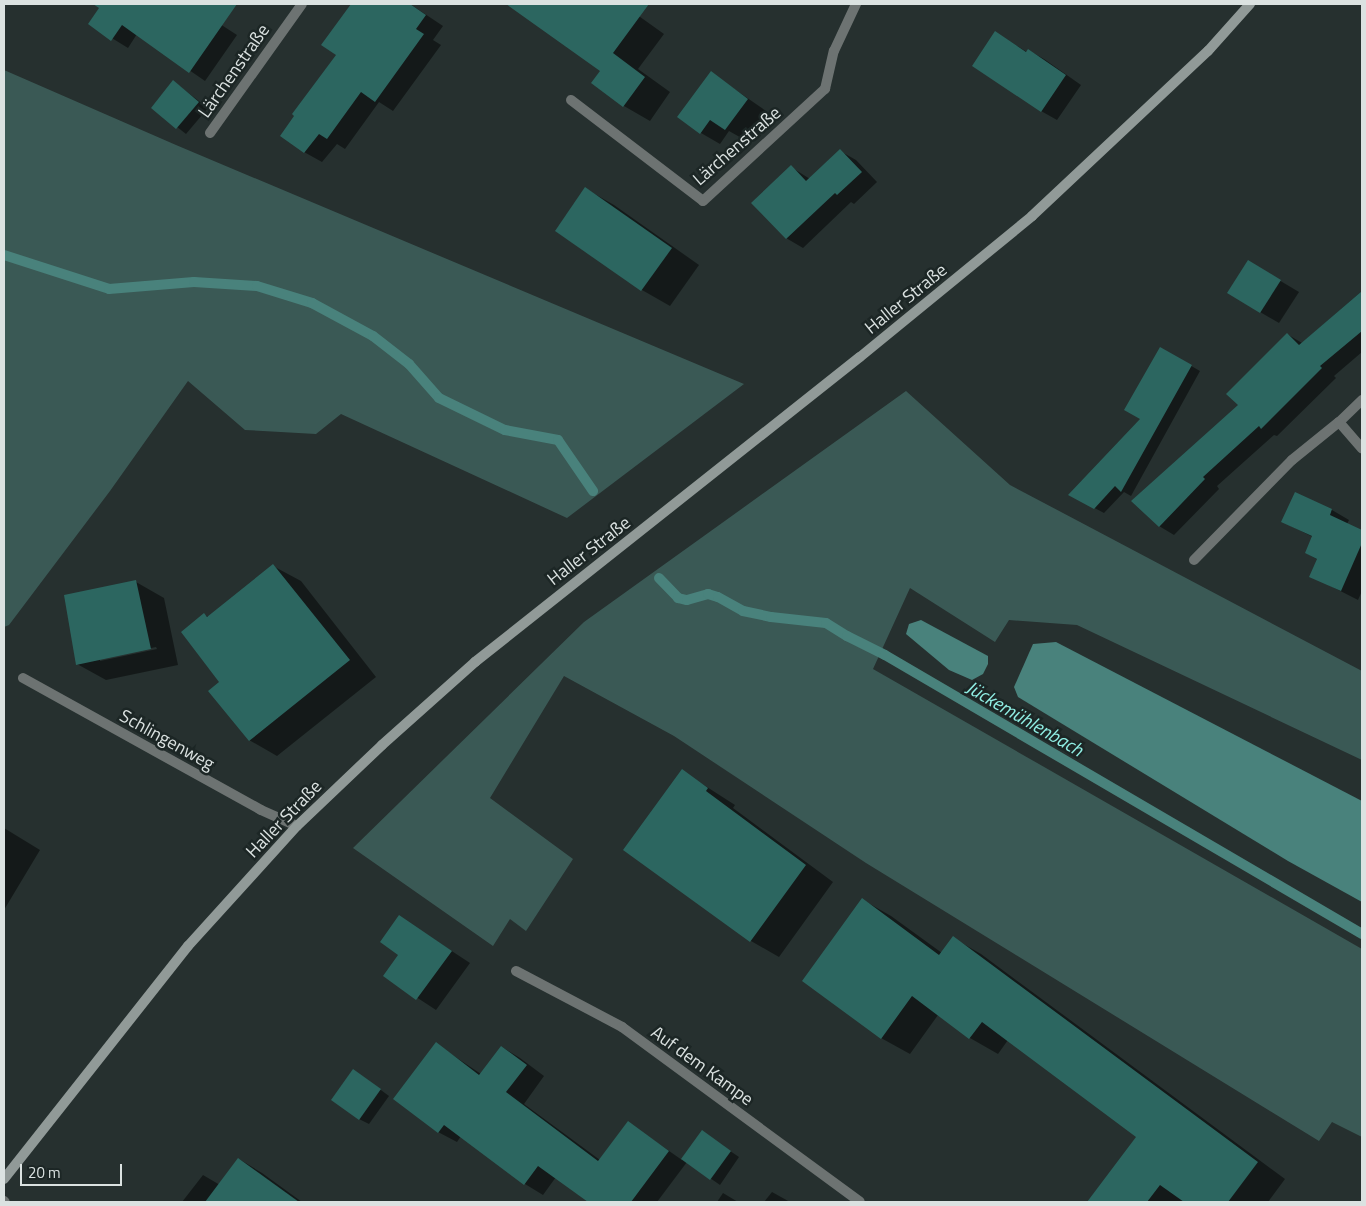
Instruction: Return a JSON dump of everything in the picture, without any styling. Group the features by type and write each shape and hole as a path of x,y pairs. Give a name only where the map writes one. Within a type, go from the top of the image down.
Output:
{"main road":[{"name":"Haller Straße","path":"4,1179 188,946 297,826 475,662 860,357 1032,216 1208,51 1250,4"}],"street":[{"name":"Lärchenstraße","path":"210,133 302,4"},
{"name":"Lärchenstraße","path":"571,100 703,201 825,89 834,51 856,4"},
{"path":"1194,560 1292,460 1339,422 1362,400"},
{"path":"1339,422 1362,448"},
{"name":"Schlingenweg","path":"23,678 262,810 297,826"},
{"name":"Auf dem Kampe","path":"516,970 622,1027 860,1202"}],"green space":[{"path":"4,70 176,145 744,384 567,518 341,414 316,434 245,430 188,381 110,491 9,625 4,627"},
{"path":"906,391 1010,485 1362,671 1362,760 1077,625 1009,620 995,642 910,588 873,669 1362,949 1362,1137 1332,1122 1319,1141 866,863 674,736 564,676 490,798 573,859 526,931 510,919 493,946 353,848 584,622"}],"water":[{"path":"921,620 988,656 988,664 983,674 972,680 949,670 906,634 909,624"},
{"path":"1056,642 1362,801 1362,902 1288,861 1018,697 1014,687 1033,644"}],"building":[{"path":"93,4 237,4 189,73 122,25 111,41 88,24 99,8"},
{"path":"351,4 410,4 426,15 416,29 424,34 375,102 361,92 327,139 319,134 304,153 280,136 294,116 292,114 336,55 321,45"},
{"path":"506,4 649,4 613,53 645,77 623,107 591,83 600,71"},
{"path":"995,31 1026,52 1028,49 1066,75 1041,112 972,66"},
{"path":"711,71 748,99 725,130 710,120 700,134 677,117"},
{"path":"173,80 199,102 176,129 151,108"},
{"path":"840,149 862,172 837,195 835,193 786,239 751,203 791,165 806,181"},
{"path":"585,187 672,248 641,291 555,231"},
{"path":"1248,260 1281,280 1260,313 1227,293"},
{"path":"1362,291 1362,331 1320,366 1322,368 1261,429 1259,426 1203,477 1205,479 1159,527 1131,501 1238,405 1226,394 1287,333 1299,345"},
{"path":"1160,347 1192,365 1121,492 1115,486 1094,509 1068,495 1140,419 1124,410"},
{"path":"1295,492 1332,509 1330,515 1362,530 1362,543 1341,591 1309,577 1317,559 1305,553 1312,536 1281,522"},
{"path":"273,564 350,660 249,741 208,691 219,682 181,632 204,613 207,617"},
{"path":"136,580 151,649 76,665 64,595"},
{"path":"682,769 708,788 706,791 806,865 750,942 623,850"},
{"path":"862,898 939,955 953,936 1258,1162 1228,1202 1184,1202 1160,1185 1147,1202 1087,1202 1136,1137 982,1022 969,1039 912,996 881,1039 802,981"},
{"path":"399,915 452,951 416,1000 383,976 398,955 380,942"},
{"path":"436,1042 479,1075 501,1046 527,1065 506,1092 598,1161 628,1121 669,1151 631,1202 588,1202 538,1166 524,1185 444,1125 438,1133 393,1099"},
{"path":"353,1069 381,1089 359,1120 331,1100"},
{"path":"702,1130 731,1151 710,1180 681,1159"},
{"path":"238,1158 299,1202 205,1202"}],"waterway":[{"name":"Jückemühlenbach","path":"4,255 109,289 194,282 257,286 312,303 373,336 409,364 439,398 505,430 558,440 593,491"},
{"name":"Jückemühlenbach","path":"659,578 678,598 687,600 708,594 718,597 743,611 771,617 826,623 885,655 1362,934"}]}
